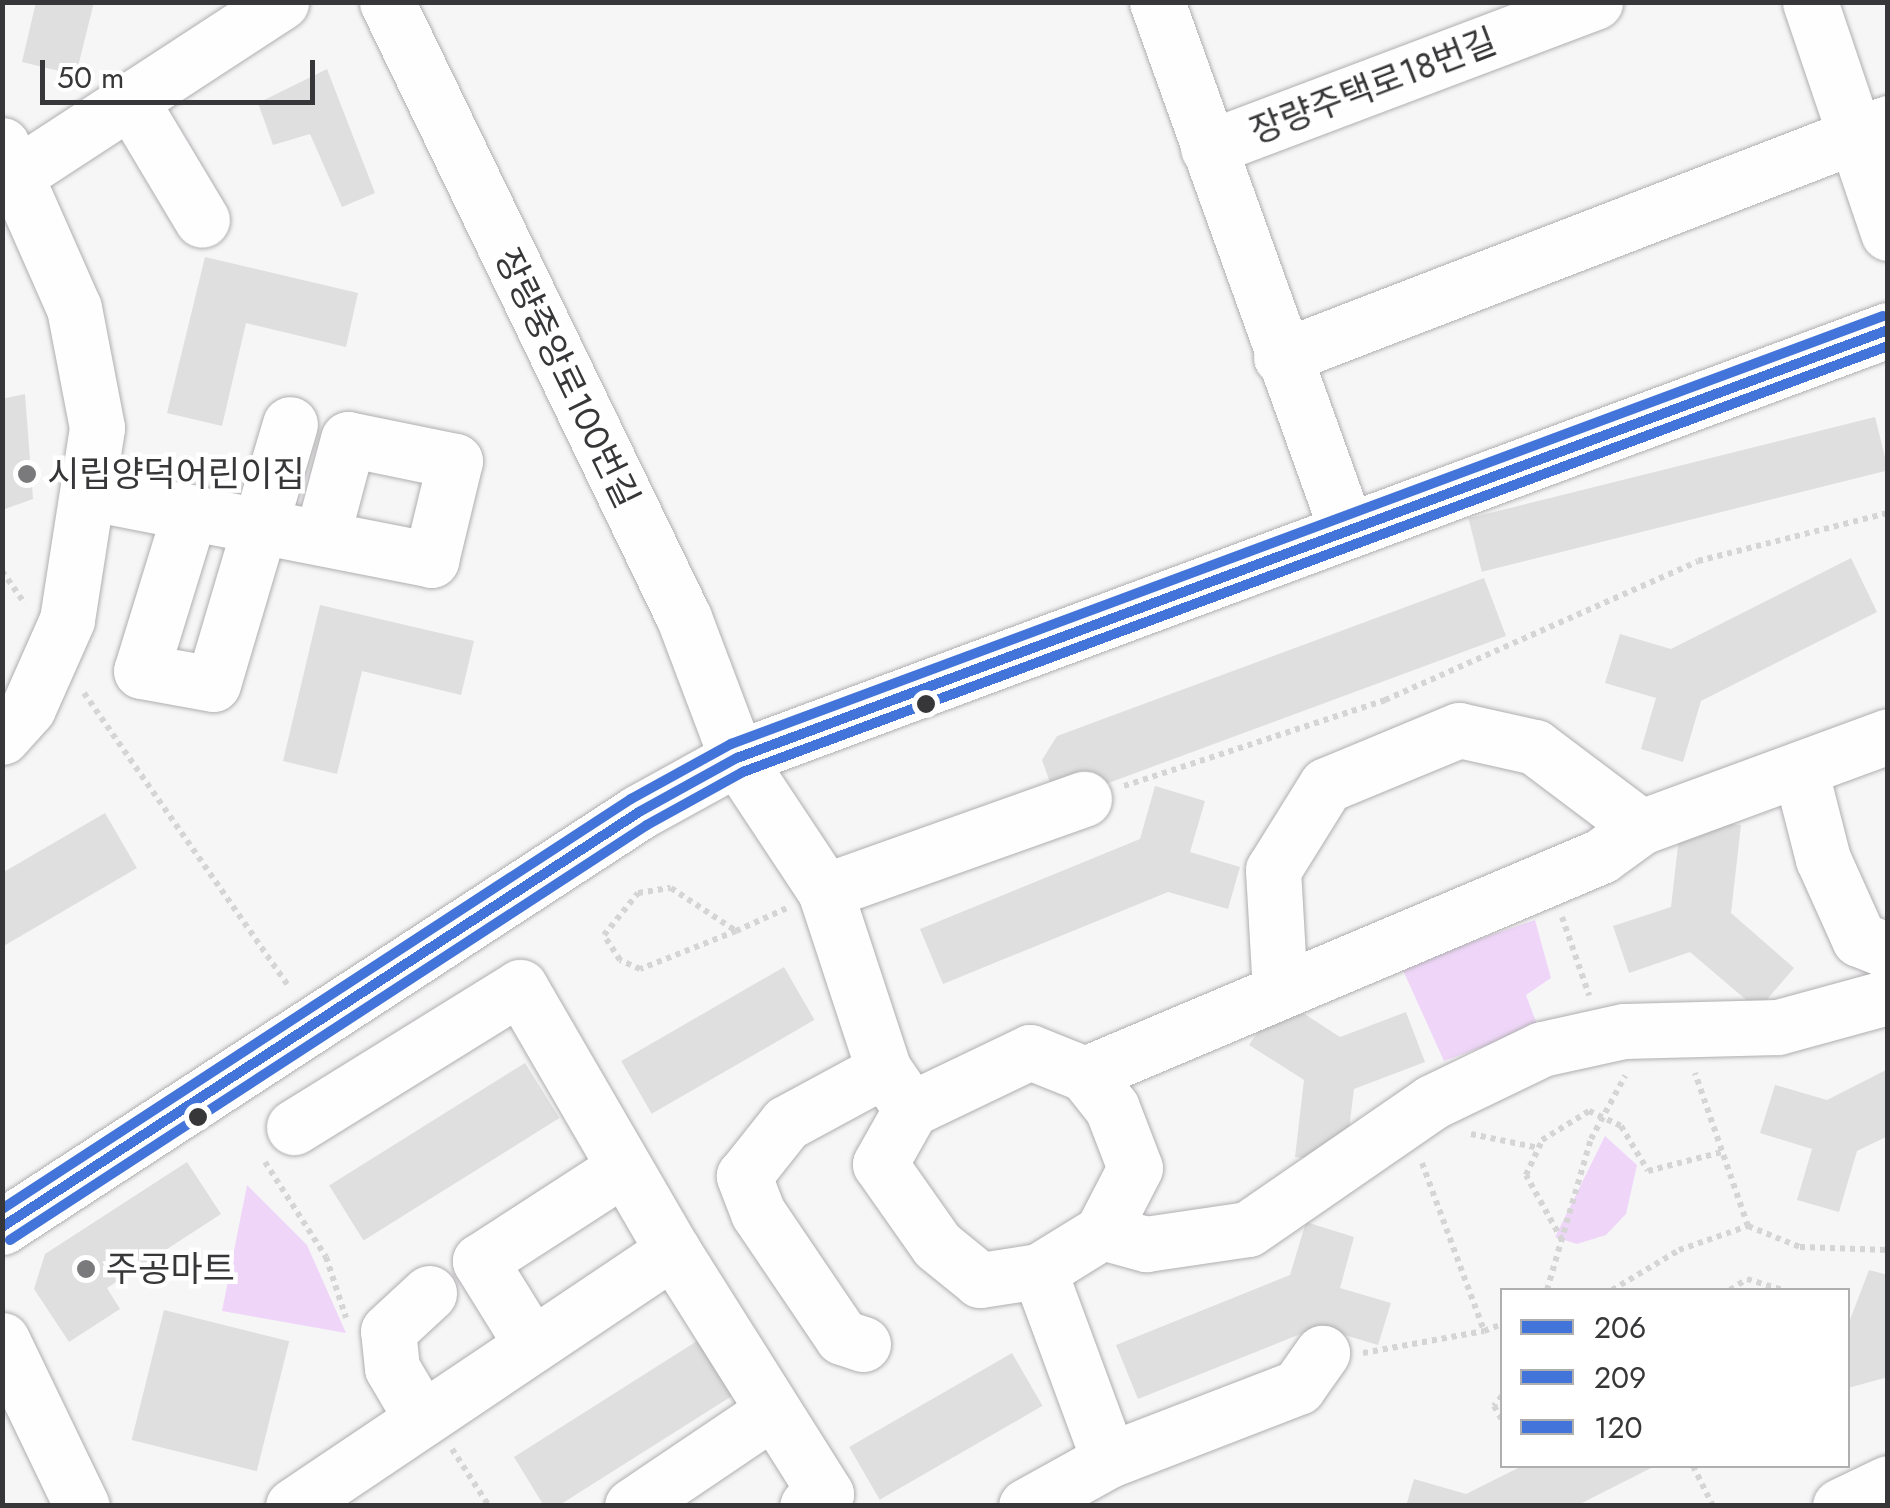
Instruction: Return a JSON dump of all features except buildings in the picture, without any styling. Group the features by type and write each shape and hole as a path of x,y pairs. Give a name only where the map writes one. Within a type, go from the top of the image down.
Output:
{"street":[{"path":"2,738 28,708 54,649 91,493 97,428 74,308 11,159 132,103 280,2"},
{"name":"장량중앙로100번길","path":"387,2 684,618 738,758 825,892 898,1089"},
{"path":"1157,2 1281,357 1346,528"},
{"name":"장량주택로18번길","path":"1208,148 1595,2"},
{"path":"1810,2 1872,129 1888,232"},
{"path":"132,103 202,220"},
{"path":"1281,357 1872,129"},
{"path":"2,1227 738,758 1346,528 1888,330"},
{"path":"190,512 141,670 213,684 256,525 290,424"},
{"path":"91,493 322,537"},
{"path":"1280,991 1273,870 1326,785 1460,730 1535,747 1641,826"},
{"path":"1085,1074 1549,878 1641,826 1888,736"},
{"path":"1800,769 1823,859 1859,939 1888,951"},
{"path":"825,892 1084,799"},
{"path":"274,1136 520,987 622,1170 826,1494 807,1506"},
{"path":"1102,1232 1146,1244 1248,1229 1406,1121 1542,1049 1644,1032 1778,1027 1888,998"},
{"path":"863,1344 842,1337 758,1213 744,1176 786,1124 898,1089 1030,1052 1085,1074 1112,1108 1135,1168 1102,1232 1039,1271 980,1280 937,1245 880,1164 898,1089"},
{"path":"532,1345 480,1260 622,1170"},
{"path":"293,1506 673,1252"},
{"path":"1039,1271 1110,1460"},
{"path":"426,1417 392,1368 388,1331 429,1293"},
{"path":"2,1340 81,1505"},
{"path":"1026,1506 1110,1460 1298,1387 1322,1352"},
{"path":"632,1506 773,1411"},
{"path":"1840,1506 1888,1483"}],"path":[{"path":"1084,799 1385,700 1698,561 1888,513"},
{"path":"54,649 316,1024"},
{"path":"1549,878 1722,1152 1748,1226"},
{"path":"736,931 671,888 638,893 604,935 620,960 640,969 736,931 825,892"},
{"path":"1548,1288 1603,1118 1644,1032"},
{"path":"1562,1240 1526,1176 1542,1140 1589,1111 1621,1126 1648,1172 1722,1152"},
{"path":"1406,1121 1484,1331"},
{"path":"274,1136 326,1257 353,1339"},
{"path":"1615,1288 1679,1250 1748,1226 1800,1247 1888,1250"},
{"path":"1733,1288 1747,1279 1777,1288"},
{"path":"1322,1352 1396,1354 1500,1325"},
{"path":"426,1417 489,1506"},
{"path":"1694,1468 1713,1506"}],"shaded area":[{"path":"1535,920 1551,978 1526,995 1538,1027 1444,1061 1401,966"},
{"path":"1605,1136 1637,1165 1626,1214 1606,1235 1577,1244 1555,1237"},
{"path":"247,1185 307,1245 346,1333 222,1311"}],"transit line":[{"name":"120","path":"2,1209 631,799 731,744 1883,316"},
{"name":"206","path":"2,1227 639,812 737,758 1888,330"},
{"name":"209","path":"10,1240 647,825 743,772 1888,346"}],"place":[{"name":"시립양덕어린이집","path":"27,474"},
{"name":"주공마트","path":"86,1269"}]}
